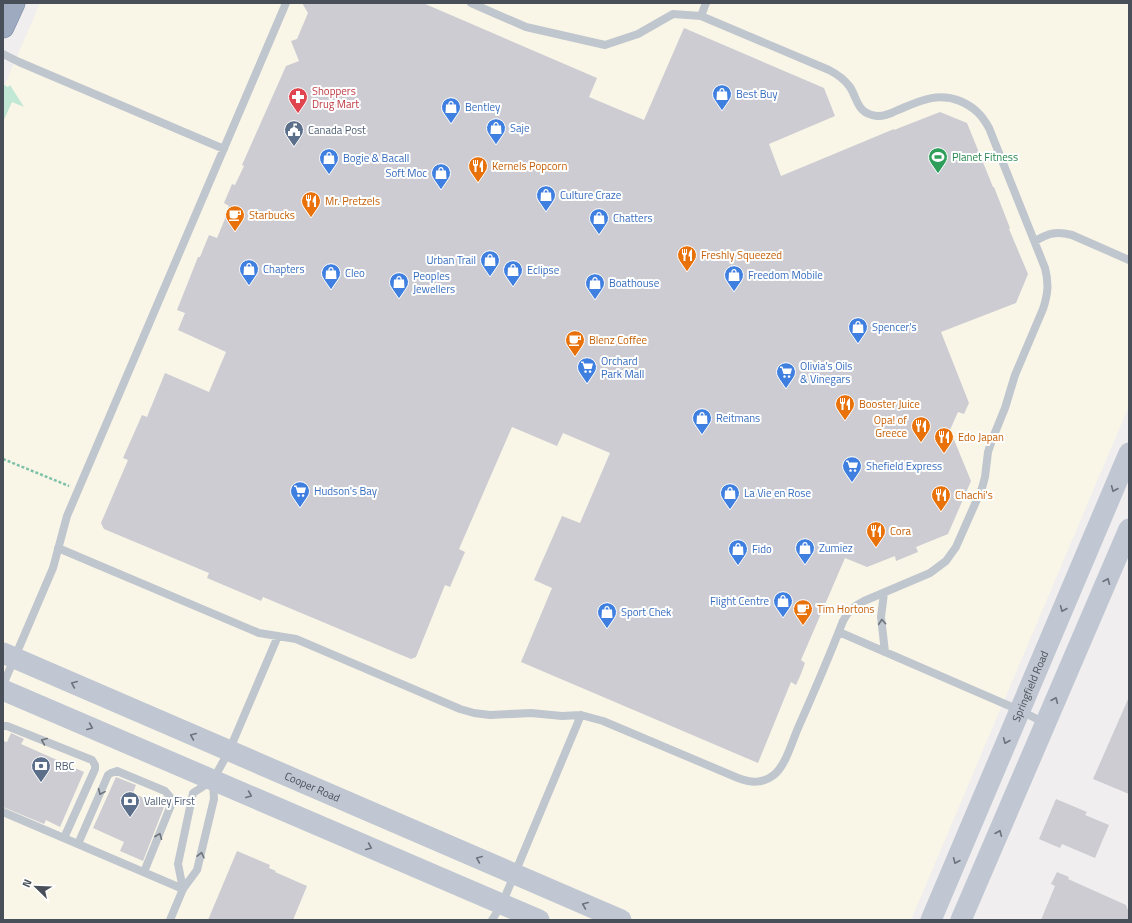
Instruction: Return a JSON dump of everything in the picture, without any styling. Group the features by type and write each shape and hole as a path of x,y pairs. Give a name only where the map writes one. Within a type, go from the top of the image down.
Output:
{"highway":[{"path":"3,28 14,3"}],"main road":[{"name":"Springfield Road","path":"931,920 1129,453"},
{"path":"961,920 1129,529"},
{"name":"Cooper Road","path":"8,656 621,920"},
{"path":"5,691 213,780 497,912 540,920"}],"lane":[{"path":"5,691 8,656 53,568 67,516 286,3"},
{"path":"58,548 259,633 296,639 460,709 490,715 531,713 562,716 581,715 603,721 738,778 753,782 769,778 780,767 806,711 838,632 850,610 864,601 923,576 946,561 960,539 982,488 988,452 992,440 1005,408 1015,376 1047,299 1048,279 1045,268 989,128 981,115 971,106 948,97 921,100 886,115 871,115 860,108 850,88 839,75 821,66 700,16 674,14 638,34 605,46 526,27 472,3"},
{"path":"700,16 706,3"},
{"path":"3,54 224,149"},
{"path":"1035,241 1048,234 1057,232 1064,233 1072,235 1129,260"},
{"path":"884,593 881,617 886,652"},
{"path":"838,632 1020,710 1045,723"},
{"path":"183,889 178,864 193,793 213,780 229,751 278,636"},
{"path":"497,912 581,715"},
{"path":"3,726 7,726 92,760 95,769 64,838"},
{"path":"78,844 108,775 111,773 116,771 166,791 171,798 171,805 144,872"},
{"path":"170,920 183,889 197,870 214,799 213,780"},
{"path":"3,812 183,889"}],"path":[{"path":"3,459 71,486"}],"shaded area":[{"path":"40,3 1129,3 1129,406 911,920 3,920 3,89"}],"green space":[{"path":"4,85 8,87 10,85 24,107 12,102 3,122 3,89"}],"building":[{"name":"Orchard Park Mall","path":"302,3 423,3 597,78 589,97 644,120 684,28 824,88 835,116 769,144 781,176 894,129 940,112 967,123 1028,274 1016,303 941,332 969,403 964,414 958,412 950,430 971,481 948,534 916,547 918,552 896,561 895,556 867,567 845,558 801,660 805,663 801,674 796,685 791,682 758,763 521,662 552,588 534,580 562,516 580,523 610,453 563,433 557,446 512,427 459,549 465,552 450,587 445,585 416,657 411,659 263,597 261,601 207,578 209,573 104,529 101,523 128,460 123,458 142,415 147,417 165,373 209,392 226,352 178,330 185,313 177,310 198,257 200,257 209,235 217,238 229,206 224,203 232,184 235,185 244,166 242,165 286,66 299,61 291,41 297,39 308,13"},
{"path":"1129,697 1129,794 1093,779"},
{"name":"RBC","path":"11,733 24,739 21,744 84,772 60,827 46,820 44,824 3,807 3,741 7,742"},
{"name":"Valley First","path":"116,777 136,785 133,793 164,807 143,861 120,851 124,842 93,828"},
{"path":"1056,799 1087,812 1085,815 1109,825 1095,858 1062,844 1060,848 1039,839"},
{"path":"237,851 270,865 269,868 276,871 275,872 307,886 293,920 208,920"},
{"path":"1057,872 1069,877 1068,879 1126,905 1129,913 1129,920 1041,920 1055,886 1051,884"}],"place":[{"name":"Best Buy","path":"722,111"},
{"name":"Shoppers Drug Mart","path":"298,114"},
{"name":"Bentley","path":"451,124"},
{"name":"Saje","path":"496,145"},
{"name":"Canada Post","path":"294,147"},
{"name":"Planet Fitness","path":"938,174"},
{"name":"Bogie & Bacall","path":"329,175"},
{"name":"Kernels Popcorn","path":"478,183"},
{"name":"Soft Moc","path":"441,190"},
{"name":"Culture Craze","path":"546,212"},
{"name":"Mr. Pretzels","path":"311,218"},
{"name":"Starbucks","path":"235,232"},
{"name":"Chatters","path":"599,235"},
{"name":"Freshly Squeezed","path":"687,272"},
{"name":"Urban Trail","path":"490,277"},
{"name":"Chapters","path":"249,286"},
{"name":"Eclipse","path":"513,287"},
{"name":"Cleo","path":"331,290"},
{"name":"Freedom Mobile","path":"734,292"},
{"name":"Peoples Jewellers","path":"399,299"},
{"name":"Boathouse","path":"595,300"},
{"name":"Spencer's","path":"858,344"},
{"name":"Blenz Coffee","path":"575,357"},
{"name":"Orchard Park Mall","path":"587,384"},
{"name":"Olivia's Oils & Vinegars","path":"786,389"},
{"name":"Booster Juice","path":"845,421"},
{"name":"Reitmans","path":"702,435"},
{"name":"Opa! of Greece","path":"921,443"},
{"name":"Edo Japan","path":"944,454"},
{"name":"Shefield Express","path":"852,483"},
{"name":"Hudson's Bay","path":"300,508"},
{"name":"La Vie en Rose","path":"730,510"},
{"name":"Chachi's","path":"941,512"},
{"name":"Cora","path":"876,548"},
{"name":"Zumiez","path":"805,565"},
{"name":"Fido","path":"738,566"},
{"name":"Flight Centre","path":"783,618"},
{"name":"Tim Hortons","path":"803,626"},
{"name":"Sport Chek","path":"607,629"},
{"name":"RBC","path":"41,783"},
{"name":"Valley First","path":"130,818"}]}
